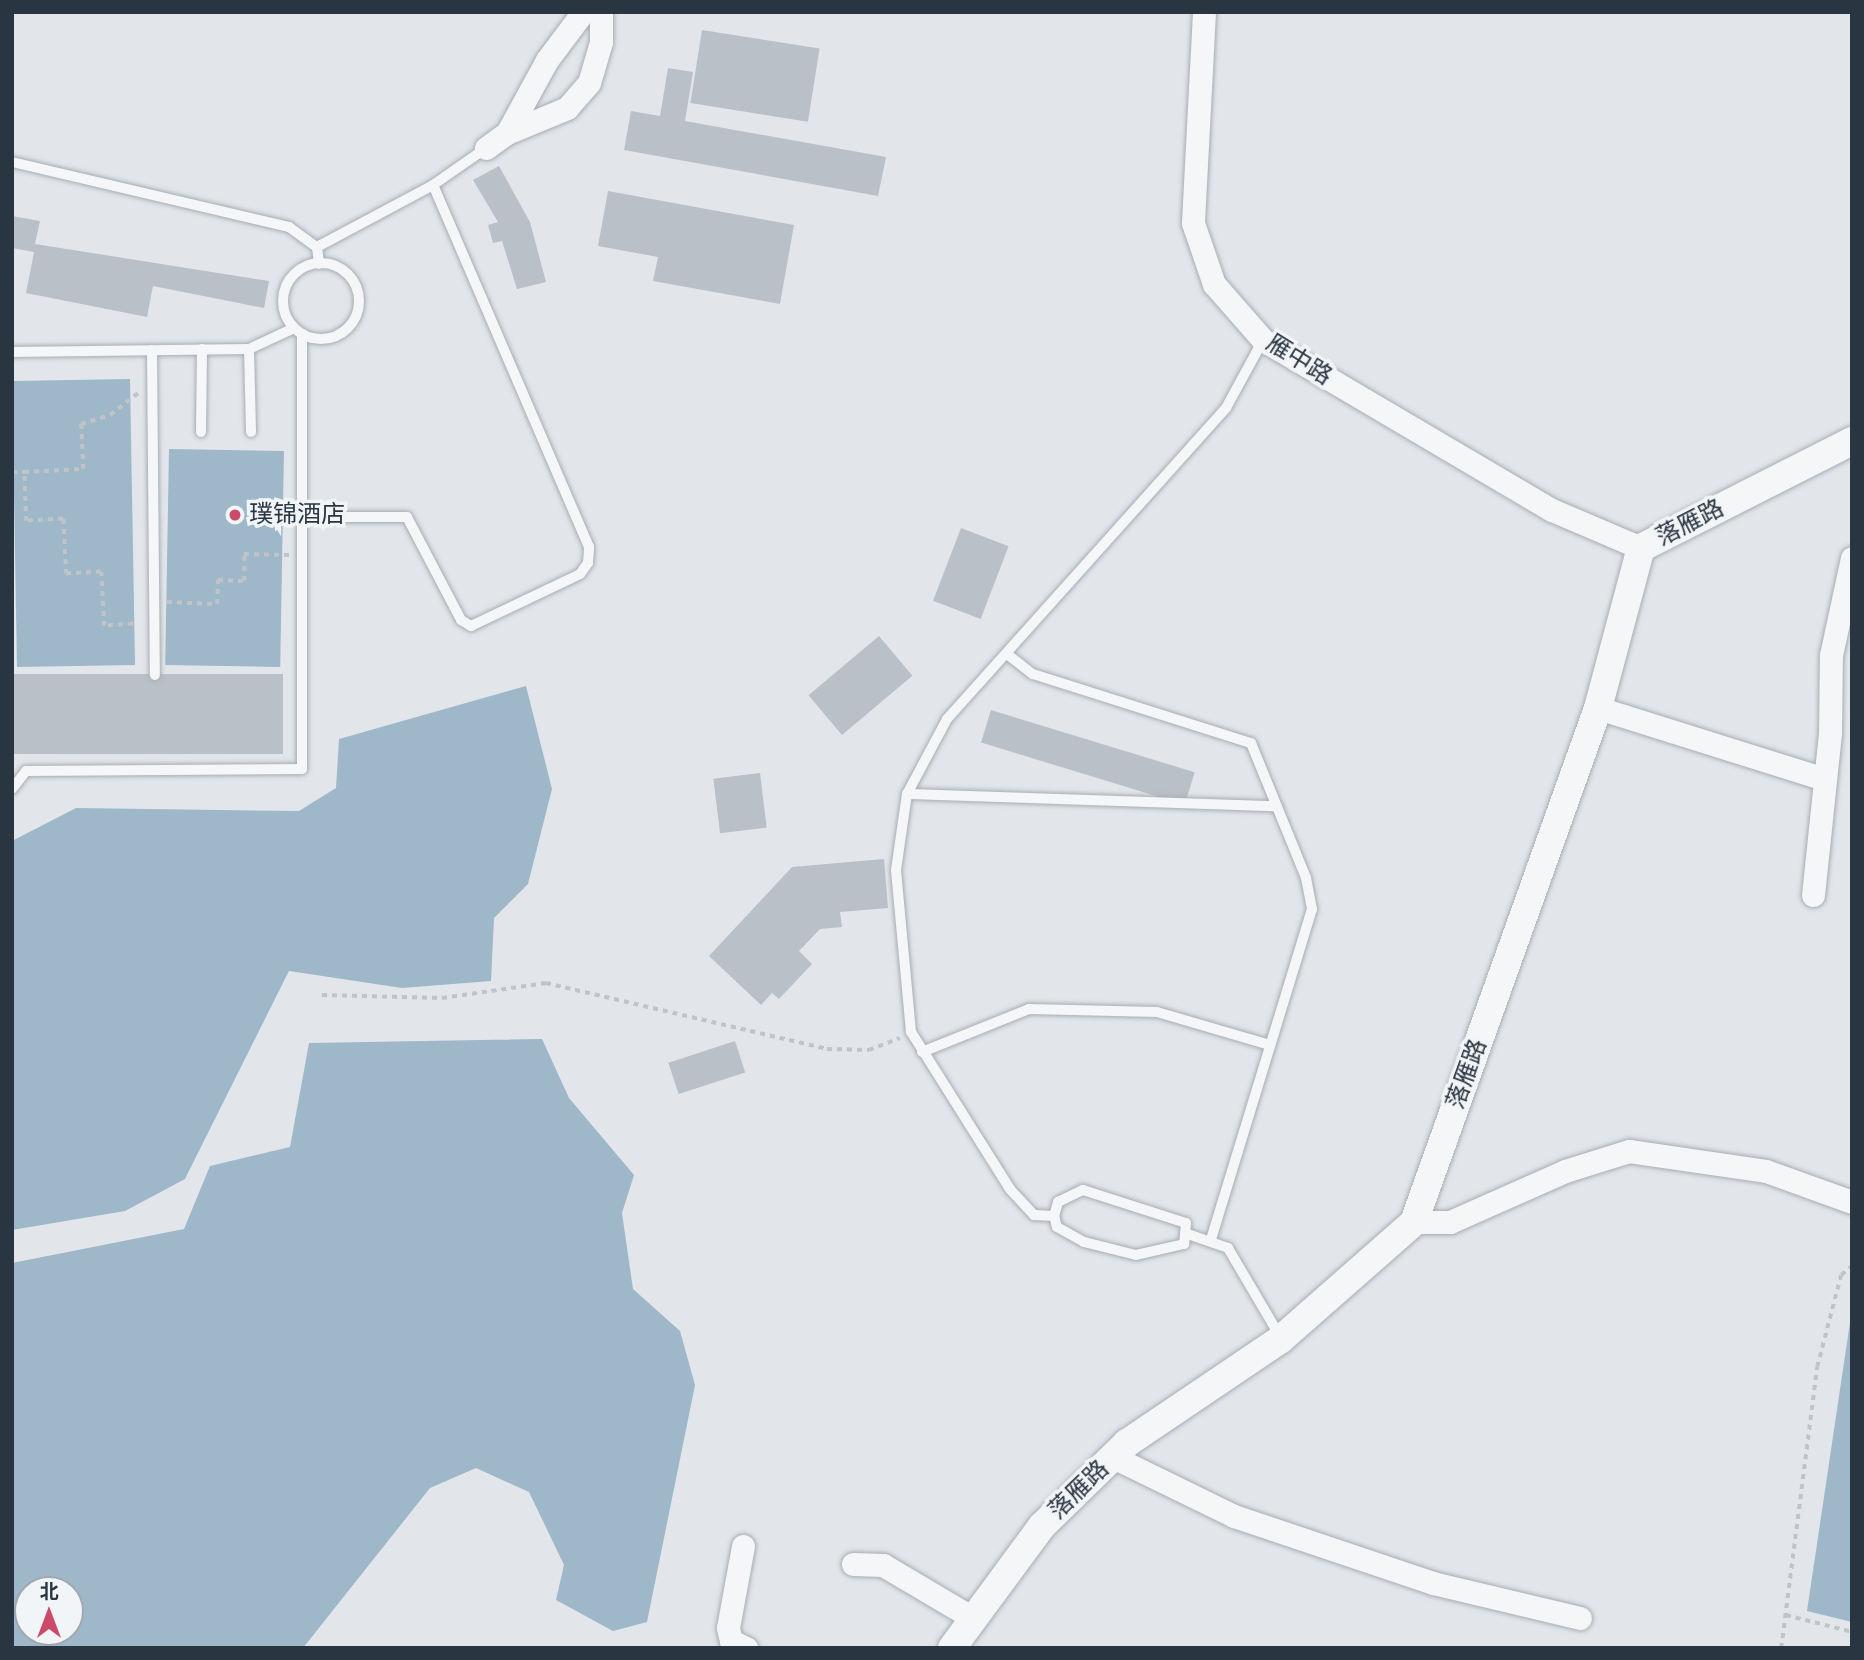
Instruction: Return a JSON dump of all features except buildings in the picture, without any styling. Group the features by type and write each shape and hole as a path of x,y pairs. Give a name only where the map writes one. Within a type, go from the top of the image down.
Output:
{"street":[{"path":"507,133 547,60 583,12"},
{"path":"486,148 507,133 567,108 589,83 601,42 601,12"},
{"name":"雁中路","path":"1205,12 1193,223 1214,284 1263,340 1552,510 1641,548"},
{"name":"落雁路","path":"952,1648 971,1617 1042,1526 1113,1457 1282,1339 1414,1222 1598,708 1641,548 1852,441"},
{"path":"1812,895 1822,778 1830,733 1831,654 1852,558"},
{"path":"1598,708 1822,778"},
{"path":"1414,1222 1450,1222 1565,1171 1629,1151 1766,1171 1852,1202"},
{"path":"1113,1457 1234,1516 1433,1583 1580,1618"},
{"path":"743,1546 728,1628 731,1641 746,1648"},
{"path":"853,1564 883,1565 971,1617"}],"lane":[{"path":"317,247 433,185 486,148"},
{"path":"12,162 289,227 317,247 319,264"},
{"path":"302,517 407,517 461,620 471,626 580,574 588,563 589,547 433,185"},
{"path":"12,352 249,349 298,331 334,337 351,325 359,305 349,275 319,264 299,271 286,288 284,309 298,331 302,517 302,769 26,771 12,789"},
{"path":"1054,1216 1034,1215 1010,1189 911,1032 896,870 907,794 947,719 1226,408 1263,340"},
{"path":"201,432 202,349"},
{"path":"249,349 251,432"},
{"path":"152,350 155,675"},
{"path":"1007,654 1033,674 1251,743 1312,898 1212,1237"},
{"path":"907,794 1277,806"},
{"path":"922,1052 1029,1009 1157,1012 1270,1045"},
{"path":"1089,1191 1186,1223 1184,1244 1163,1251 1121,1254 1061,1230 1054,1216 1063,1198 1089,1191"},
{"path":"1185,1233 1212,1237 1228,1248 1282,1339"}],"path":[{"path":"12,472 83,469 81,424 110,415 153,384"},
{"path":"24,471 26,521 63,519 66,574 101,572 104,626 134,624"},
{"path":"155,602 218,604 218,580 244,580 244,554 302,555"},
{"path":"322,995 442,998 546,983 827,1049 869,1050 911,1032"},
{"path":"1781,1648 1817,1367 1841,1275 1852,1266"},
{"path":"1786,1615 1852,1632"}],"water":[{"path":"130,379 135,665 17,667 12,381"},
{"path":"169,449 284,451 280,667 165,665"},
{"path":"526,686 552,789 528,884 494,918 491,981 402,988 289,971 185,1179 125,1211 12,1230 12,841 76,808 299,811 336,788 339,739"},
{"path":"542,1039 569,1098 634,1175 622,1213 633,1289 680,1331 695,1385 647,1622 613,1631 556,1600 564,1565 529,1492 476,1468 430,1488 303,1648 12,1648 12,1263 184,1229 210,1166 290,1147 309,1043"},
{"path":"1852,1309 1852,1622 1807,1611"}],"place":[{"name":"璞锦酒店","path":"235,515"}]}
